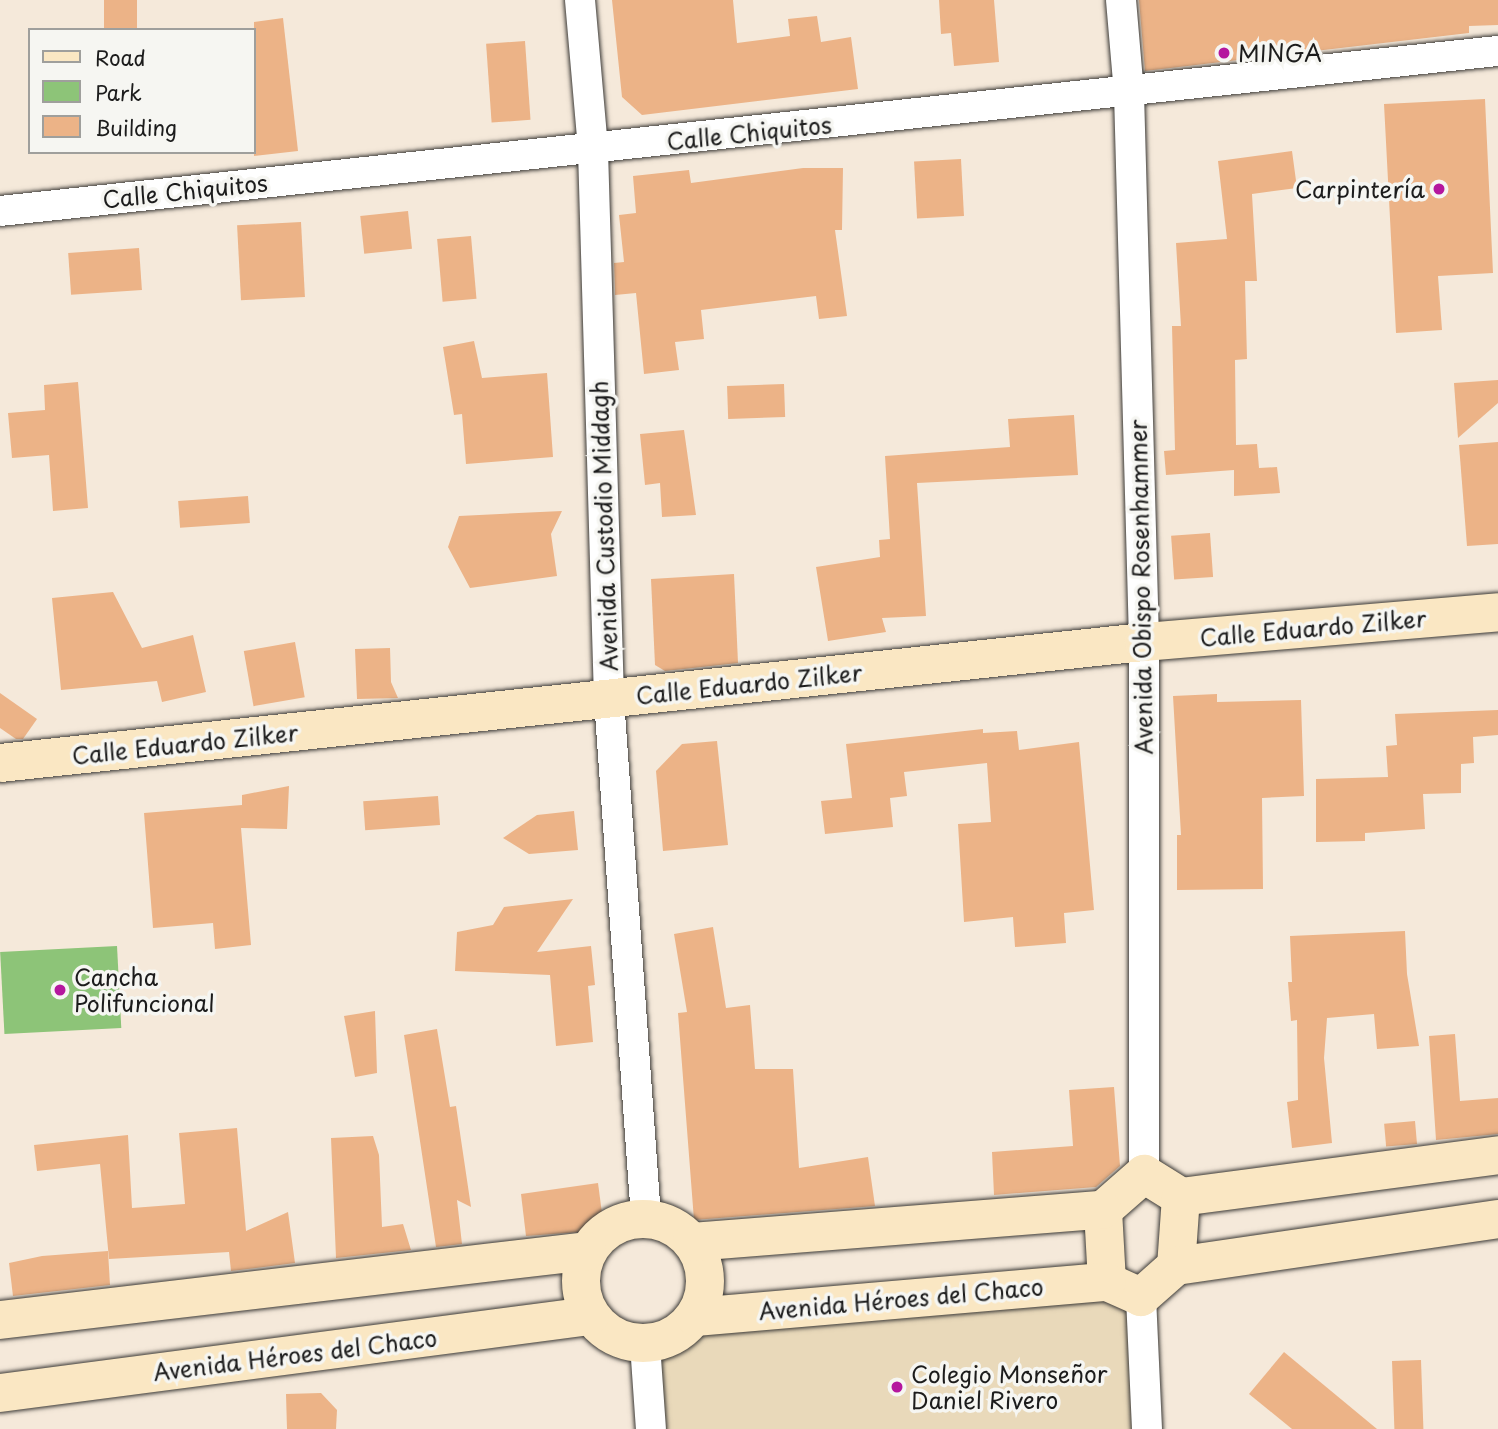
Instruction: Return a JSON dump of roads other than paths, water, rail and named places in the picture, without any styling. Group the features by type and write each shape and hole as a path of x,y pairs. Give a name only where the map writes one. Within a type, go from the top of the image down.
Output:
{"street":[{"name":"Avenida Custodio Middagh","path":"580,0 593,150 609,699 646,1218"},
{"name":"Avenida Obispo Rosenhammer","path":"1121,0 1129,93 1144,642 1144,1174"},
{"name":"Calle Chiquitos","path":"0,211 1129,93 1498,51"},
{"name":"Calle Eduardo Zilker","path":"0,763 1144,642 1498,612"},
{"path":"692,1242 1103,1210 1144,1174 1181,1197 1498,1155"},
{"path":"1176,1266 1181,1197"},
{"path":"1103,1210 1107,1282 1141,1297"},
{"path":"646,1218 663,1222 692,1242 702,1259 706,1279 695,1317 673,1335 645,1344 605,1331 590,1316 580,1284 587,1251 612,1227 646,1218"},
{"path":"1141,1297 1176,1266 1498,1219"},
{"path":"0,1320 587,1251"},
{"name":"Avenida Héroes del Chaco","path":"695,1317 1107,1282"},
{"path":"1141,1297 1147,1429"},
{"name":"Avenida Héroes del Chaco","path":"0,1393 590,1316"},
{"path":"645,1344 651,1429"}],"place":[{"name":"MINGA","path":"1224,53"},
{"name":"Carpintería","path":"1439,189"},
{"name":"Cancha Polifuncional","path":"60,990"},
{"name":"Colegio Monseñor Daniel Rivero","path":"897,1387"}]}
